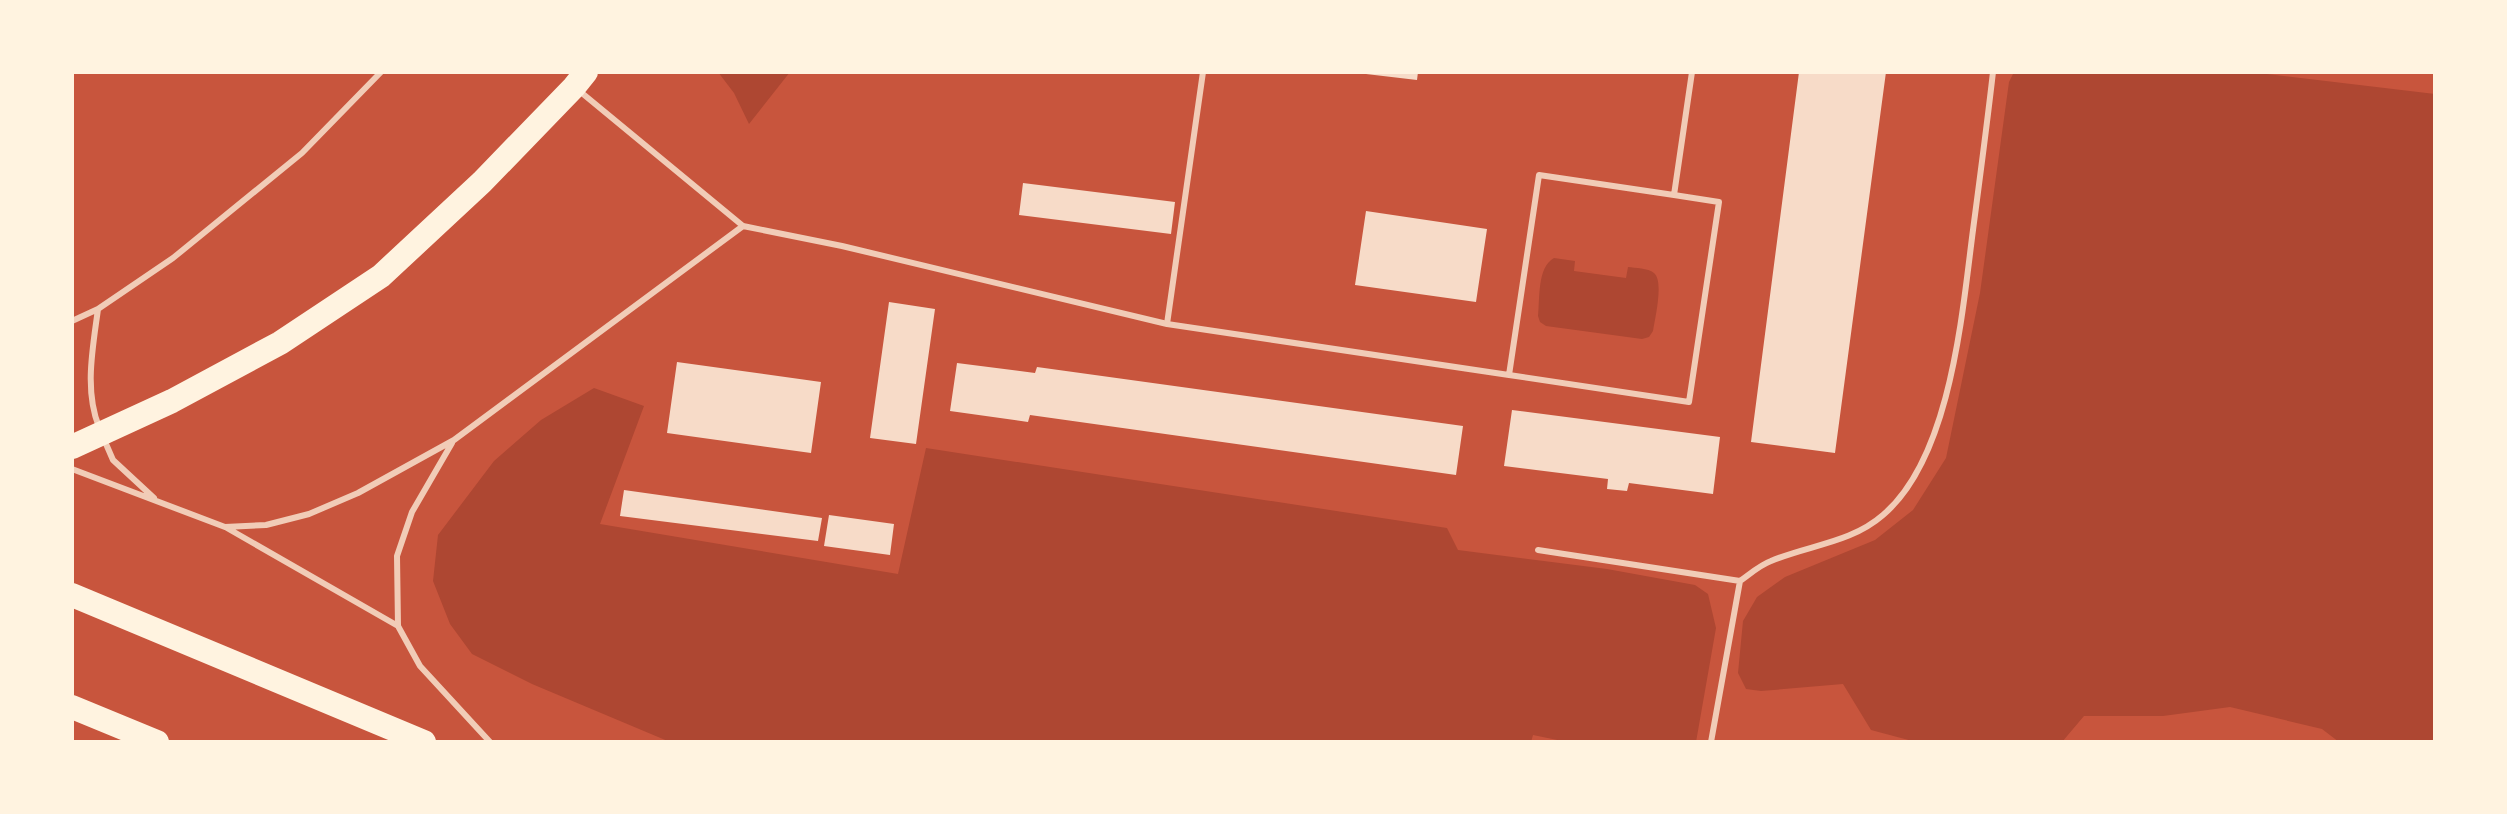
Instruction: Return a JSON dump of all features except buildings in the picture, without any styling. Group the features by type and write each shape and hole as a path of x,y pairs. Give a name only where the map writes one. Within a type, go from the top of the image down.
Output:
{"highway":[{"path":"72,447 172,401 280,343 381,276 482,182 580,79"},
{"path":"72,595 424,742"},
{"path":"72,707 157,742"}],"lane":[{"path":"72,321 98,309 173,258 302,153 381,72"},
{"path":"1167,324 1203,72"},
{"path":"1674,195 1692,72"},
{"path":"1538,550 1740,581 1769,561 1867,528 1886,513 1923,462 1935,432 1950,374 1962,314 1993,72"},
{"path":"580,79 743,226 842,246 1167,324 1689,402 1719,202 1539,175 1509,375"},
{"path":"225,527 266,525 309,514 358,493 454,440 743,226"},
{"path":"98,309 91,361 93,411 113,460 157,500"},
{"path":"454,440 412,512 397,556 398,626 420,666 490,742"},
{"path":"72,469 225,527 398,626"},
{"path":"1711,742 1740,581"}],"shaded area":[{"path":"718,72 790,72 749,124 734,93"},
{"path":"2014,72 2250,72 2435,94 2435,742 2339,742 2322,729 2230,707 2163,716 2084,716 2062,742 1916,742 1871,730 1843,684 1761,691 1746,689 1738,673 1743,621 1757,597 1785,577 1875,540 1913,510 1946,458 1980,293 2009,82"},
{"path":"1554,258 1575,261 1574,271 1626,278 1628,267 1654,273 1658,300 1653,331 1649,337 1642,339 1546,326 1540,322 1542,276"},
{"path":"594,388 644,406 600,524 898,574 926,448 1447,528 1458,550 1607,569 1695,585 1708,594 1716,628 1696,742 1567,742 1533,735 1531,742 670,742 532,684 472,654 450,624 433,581 438,535 494,461 541,420"}]}
